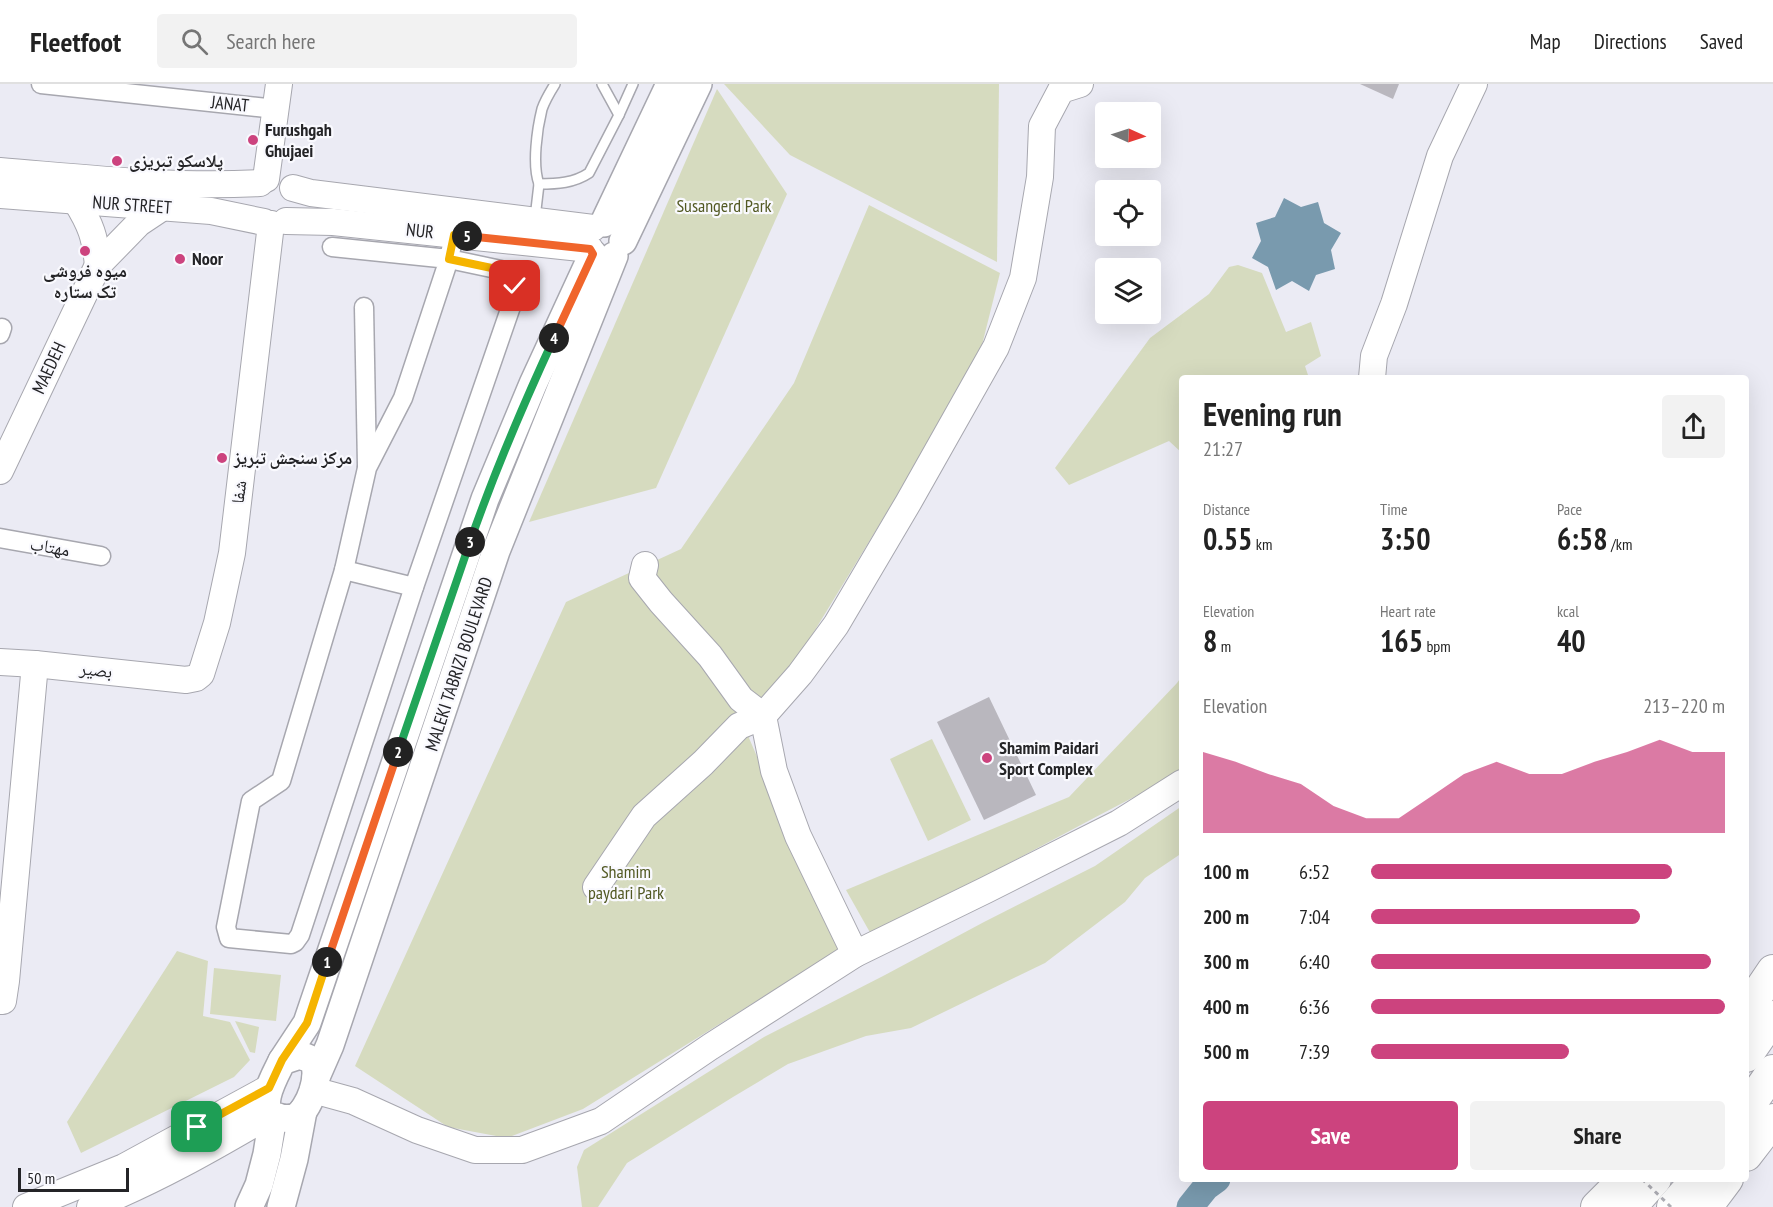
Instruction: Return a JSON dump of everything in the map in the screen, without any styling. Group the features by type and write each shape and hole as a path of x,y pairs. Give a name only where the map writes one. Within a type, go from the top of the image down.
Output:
{"highway":[{"path":"1749,1007 1773,971"},
{"path":"1749,1052 1773,1017"},
{"path":"1749,1106 1773,1071"},
{"path":"1749,1151 1773,1120"},
{"path":"1597,1207 1622,1182"},
{"path":"1630,1207 1652,1182"},
{"path":"1672,1207 1695,1182"},
{"path":"1706,1207 1725,1182"}],"main road":[{"name":"MALEKI TABRIZI BOULEVARD","path":"249,1207 259,1185 267,1154 271,1106 282,1060 307,1023 484,499 533,384 603,242 669,84"},
{"name":"MALEKI TABRIZI BOULEVARD","path":"281,1207 311,1093 330,1045 496,551 603,242 698,84"},
{"path":"271,1106 287,1118 296,1117 311,1093 316,1073 314,1063 300,1055 282,1060"}],"street":[{"name":"JANAT","path":"41,84 185,92 276,109"},
{"path":"275,182 255,189 251,203 253,211 273,222 291,216 297,202 275,182 276,109 279,84"},
{"path":"275,182 292,84"},
{"path":"596,887 644,816 703,763 739,726 763,716 800,674 837,625 996,347 1023,278 1040,177 1042,126 1061,90 1080,84"},
{"path":"1372,375 1374,356 1394,304 1440,156 1474,84"},
{"name":"NUR STREET","path":"0,171 217,186 275,182"},
{"name":"NUR","path":"275,182 311,193 535,220 603,242"},
{"name":"NUR STREET","path":"0,195 211,211 273,222"},
{"path":"76,201 88,220 96,242 98,265"},
{"path":"98,265 139,224 163,207"},
{"name":"NUR","path":"273,222 333,222 452,247 603,242"},
{"name":"شفا","path":"192,680 201,674 217,623 232,553 273,222"},
{"path":"332,247 452,247 510,276 515,286 515,295 414,587 300,935 291,944 229,938 226,927 251,801 281,781 344,570 368,468 403,398 452,247"},
{"name":"MAEDEH","path":"0,471 98,265"},
{"path":"364,307 368,468"},
{"name":"مهتاب","path":"0,538 100,555"},
{"path":"645,565 642,578 710,656 741,699 763,716 774,771 798,836 855,954"},
{"path":"344,570 414,587"},
{"name":"بصیر","path":"0,662 192,680"},
{"path":"2,1001 35,664"},
{"path":"311,1093 353,1101 417,1130 475,1150 522,1150 601,1121 710,1047 855,954 1119,823 1179,785"},
{"path":"26,1207 271,1106"},
{"path":"90,1207 201,1155 271,1106"}],"lane":[{"path":"535,220 539,184 536,170 537,136 543,108 555,84"},
{"path":"602,84 619,115"},
{"path":"539,184 566,183 589,173 633,84"}],"path":[{"path":"1645,1182 1672,1207"}],"green space":[{"path":"724,84 999,84 997,262 790,155"},
{"name":"Susangerd Park","path":"717,89 787,194 656,488 529,522"},
{"name":"Shamim paydari Park","path":"869,205 1000,273 977,365 749,738 840,949 583,1109 507,1138 448,1127 355,1066 566,602 681,549 794,383"},
{"path":"1238,265 1262,273 1286,332 1311,322 1321,356 1305,366 1308,375 1179,375 1179,450 1169,441 1069,485 1055,468 1150,338 1209,294 1229,267"},
{"path":"1179,680 1178,774 872,936 846,890 1069,797"},
{"path":"932,739 971,820 928,841 890,759"},
{"path":"1179,808 1179,855 1145,878 1125,902 1045,963 911,1028 866,1036 788,1064 627,1163 598,1207 582,1207 577,1167 584,1150 764,1037 1095,866"},
{"path":"177,951 208,961 203,1016 230,1022 250,1060 234,1077 81,1153 67,1122"},
{"path":"214,968 281,975 276,1021 210,1014"},
{"path":"235,1021 259,1027 255,1053 250,1052"}],"water":[{"path":"1284,198 1301,207 1318,202 1324,223 1341,233 1331,250 1335,269 1316,275 1309,291 1292,281 1276,290 1268,267 1252,258 1261,241 1256,223 1275,217"}],"building":[{"path":"1360,84 1399,84 1393,99"},
{"name":"Shamim Paidari Sport Complex","path":"989,697 1036,795 984,820 937,722"}],"waterway":[{"path":"1190,1207 1213,1182"}],"place":[{"name":"Furushgah Ghujaei","path":"253,140"},
{"name":"پلاسکو تبریزی","path":"117,161"},
{"name":"میوه فروشی تک ستاره","path":"85,251"},
{"name":"Noor","path":"180,259"},
{"name":"مرکز سنجش تبریز","path":"222,458"},
{"name":"Shamim Paidari Sport Complex","path":"987,758"}],"route":[{"path":"197,1127 269,1088 282,1060 307,1023 484,499 533,384 593,254 590,249 454,235 449,259 501,270 510,276 515,286"}]}
